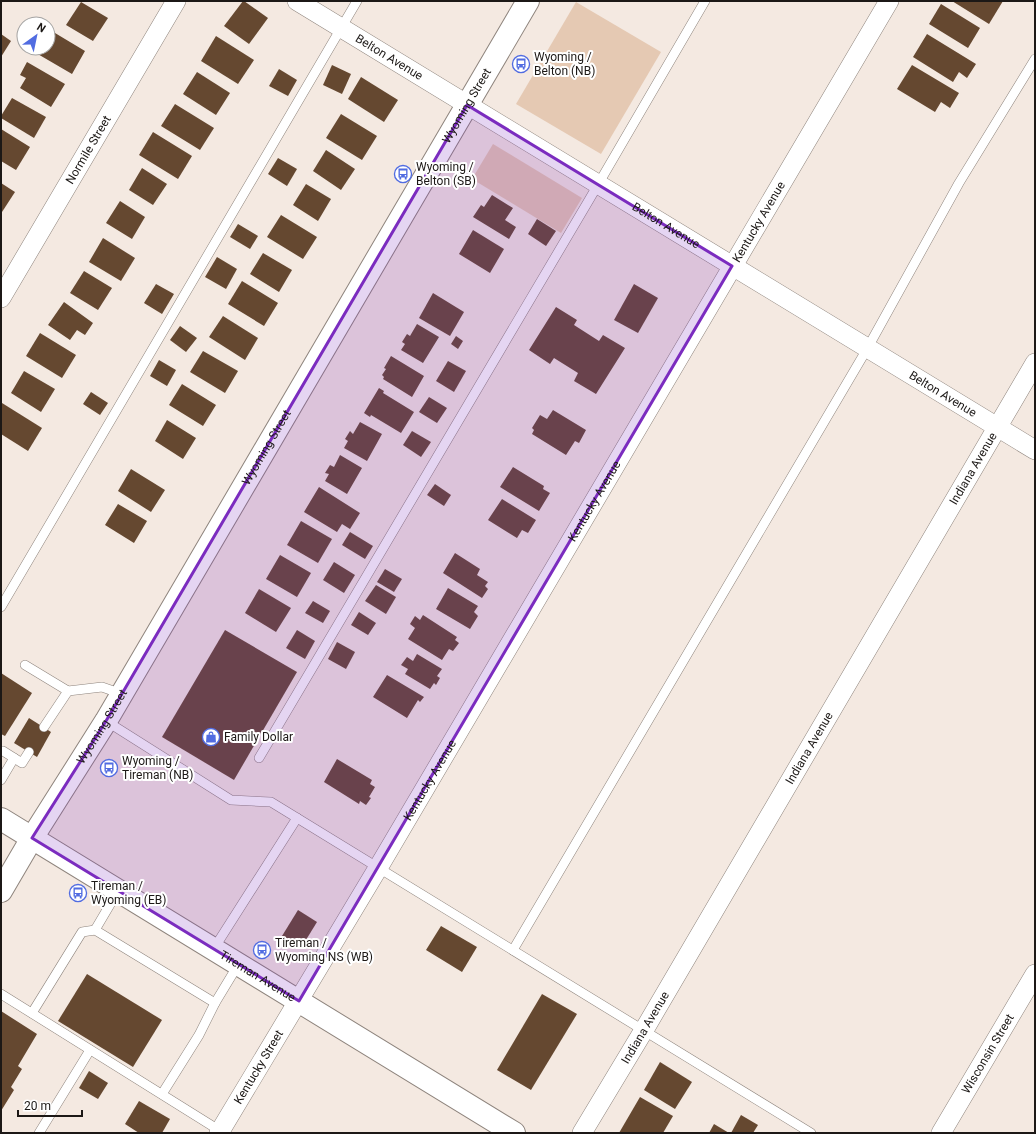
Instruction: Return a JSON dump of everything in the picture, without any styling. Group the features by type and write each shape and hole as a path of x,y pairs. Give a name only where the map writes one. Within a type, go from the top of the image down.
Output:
{"street":[{"name":"Normile Street","path":"1,298 176,1"},
{"name":"Belton Avenue","path":"298,1 1035,450"},
{"name":"Wyoming Street","path":"1,891 32,838 122,694 528,1"},
{"name":"Kentucky Avenue","path":"299,1001 889,1"},
{"name":"Indiana Avenue","path":"582,1133 644,1030 1035,363"},
{"name":"Tireman Avenue","path":"1,820 514,1133"},
{"name":"Wisconsin Street","path":"941,1133 1035,974"},
{"name":"Kentucky Street","path":"221,1132 299,1001"}],"lane":[{"path":"1,607 357,1"},
{"path":"259,758 598,185 705,1"},
{"path":"513,950 868,349 959,184 1035,59"},
{"path":"25,665 68,690 102,687 122,694"},
{"path":"44,727 68,690"},
{"path":"106,721 231,800 271,802 811,1133"},
{"path":"3,751 22,763 29,752"},
{"path":"1,780 14,758"},
{"path":"213,950 297,818"},
{"path":"95,930 118,891"},
{"path":"32,1013 82,932 95,930 215,1003"},
{"path":"162,1094 199,1035 215,1003 238,965"},
{"path":"1,994 221,1132"},
{"path":"39,1133 90,1050"}],"highlighted area":[{"path":"467,105 732,266 299,1001 32,838 106,721"}],"shaded area":[{"path":"576,2 661,52 601,154 516,104"},
{"path":"493,144 582,198 561,233 472,179"}],"building":[{"path":"243,1 268,18 249,44 224,26"},
{"path":"952,1 1003,1 989,24"},
{"path":"81,2 108,18 93,41 66,25"},
{"path":"941,4 980,28 968,48 929,24"},
{"path":"1,34 11,41 1,57"},
{"path":"56,34 85,51 72,74 41,56 56,56"},
{"path":"927,34 976,64 967,78 959,72 953,82 913,57"},
{"path":"216,36 254,60 238,84 201,61"},
{"path":"27,62 65,84 51,107 20,88 26,78 20,75"},
{"path":"332,65 351,74 342,94 323,85"},
{"path":"912,65 959,93 950,108 941,102 935,112 897,89"},
{"path":"279,69 297,80 288,96 269,86"},
{"path":"197,72 230,93 216,115 183,94"},
{"path":"361,77 398,100 384,122 348,99"},
{"path":"12,98 46,117 34,138 1,118"},
{"path":"175,104 214,128 200,150 161,126"},
{"path":"341,114 377,136 362,160 326,138"},
{"path":"1,129 30,147 16,170 1,161"},
{"path":"153,132 192,156 178,179 139,155"},
{"path":"326,150 355,169 341,190 313,171"},
{"path":"278,158 297,169 287,186 268,174"},
{"path":"142,168 167,184 153,205 129,190"},
{"path":"1,183 15,192 2,212 1,211"},
{"path":"306,184 331,199 318,221 293,205"},
{"path":"492,195 513,208 505,220 516,227 509,239 473,217 481,205 484,207"},
{"path":"120,201 145,217 132,239 106,223"},
{"path":"281,215 317,237 303,259 267,237"},
{"path":"537,219 556,231 546,246 528,234"},
{"path":"238,224 258,236 250,249 230,237"},
{"path":"473,230 504,249 490,273 459,254"},
{"path":"103,238 135,258 121,281 89,262"},
{"path":"263,253 292,270 279,292 250,274"},
{"path":"217,257 237,269 226,289 205,277"},
{"path":"84,271 112,288 98,310 70,293"},
{"path":"242,281 278,303 264,326 228,304"},
{"path":"156,284 174,294 162,314 144,303"},
{"path":"634,284 658,298 638,333 614,320"},
{"path":"433,293 464,312 450,336 419,318"},
{"path":"64,302 93,323 85,335 77,330 70,340 48,325"},
{"path":"556,307 577,320 574,325 599,341 603,335 625,348 596,394 574,381 578,373 554,358 550,364 529,350"},
{"path":"223,316 258,338 245,360 209,337"},
{"path":"417,324 439,337 423,363 401,350 405,344 402,342 407,334 410,336"},
{"path":"180,326 197,338 186,352 170,340"},
{"path":"40,333 76,355 62,378 26,356"},
{"path":"456,336 463,341 458,349 451,344"},
{"path":"203,351 238,371 225,393 190,372"},
{"path":"391,356 424,376 412,397 383,379 384,377 382,375 386,369 384,368"},
{"path":"159,360 176,370 167,386 150,376"},
{"path":"448,361 466,371 454,392 436,381"},
{"path":"24,371 55,389 41,412 11,393"},
{"path":"182,384 216,405 203,426 169,405"},
{"path":"379,388 384,391 383,393 414,412 401,433 371,415 370,417 364,413"},
{"path":"91,392 108,403 100,415 83,404"},
{"path":"429,397 447,408 437,423 419,412"},
{"path":"2,403 42,428 28,451 1,434"},
{"path":"553,410 586,430 579,443 575,441 566,455 532,434 534,430 532,428 540,415 547,419"},
{"path":"167,420 196,438 183,459 155,441"},
{"path":"360,422 382,434 367,461 344,448 348,441 345,439 350,431 353,434"},
{"path":"412,431 431,442 421,457 403,445"},
{"path":"340,455 362,468 347,494 325,481 329,474 325,473 330,465 334,467"},
{"path":"513,467 544,486 543,489 550,493 539,511 500,487"},
{"path":"131,469 165,490 151,512 118,491"},
{"path":"435,484 451,495 444,506 427,495"},
{"path":"319,487 360,513 350,529 342,524 337,532 304,512"},
{"path":"502,499 536,520 528,533 522,530 517,538 488,520"},
{"path":"118,504 147,521 134,543 105,525"},
{"path":"301,521 332,539 318,563 287,545"},
{"path":"350,532 373,546 365,559 342,545"},
{"path":"455,553 480,569 477,575 488,582 485,586 488,589 482,598 443,573"},
{"path":"280,555 311,573 297,597 266,579"},
{"path":"334,562 355,575 344,593 323,580"},
{"path":"385,569 402,579 394,592 377,582"},
{"path":"376,585 396,597 386,614 365,601"},
{"path":"448,588 478,606 474,612 478,616 470,629 436,609"},
{"path":"259,589 291,608 276,632 245,613"},
{"path":"313,601 330,611 323,623 305,613"},
{"path":"359,612 376,623 368,635 351,625"},
{"path":"423,615 457,637 455,640 459,643 453,651 449,649 442,660 408,639 415,628 410,624 415,616 420,620"},
{"path":"225,630 297,672 234,780 162,737"},
{"path":"297,630 315,641 305,659 286,648"},
{"path":"337,642 355,652 346,669 328,659"},
{"path":"417,654 442,669 437,676 440,678 436,685 434,683 430,689 405,674 408,669 401,665 407,657 413,661"},
{"path":"1,673 32,693 5,736 1,734"},
{"path":"387,675 424,697 420,702 418,700 407,718 373,697"},
{"path":"29,718 51,732 37,757 14,743"},
{"path":"337,759 372,780 370,784 375,787 369,797 371,798 366,805 360,801 359,804 324,782"},
{"path":"298,910 317,922 301,948 282,936"},
{"path":"441,926 477,947 462,972 426,950"},
{"path":"87,974 162,1020 133,1067 58,1021"},
{"path":"542,994 577,1014 531,1090 497,1070"},
{"path":"1,1011 37,1034 18,1066 22,1069 11,1087 14,1090 1,1111"},
{"path":"660,1062 692,1082 675,1109 644,1090"},
{"path":"89,1071 108,1083 98,1099 79,1088"},
{"path":"640,1097 673,1116 663,1133 619,1133"},
{"path":"139,1101 170,1119 162,1133 139,1133 125,1124"},
{"path":"741,1115 758,1125 753,1133 731,1133"},
{"path":"714,1124 729,1133 709,1133"}],"place":[{"name":"Wyoming / Belton (NB)","path":"521,64"},
{"name":"Wyoming / Belton (SB)","path":"403,174"},
{"name":"Family Dollar","path":"211,737"},
{"name":"Wyoming / Tireman (NB)","path":"109,768"},
{"name":"Tireman / Wyoming (EB)","path":"78,893"},
{"name":"Tireman / Wyoming NS (WB)","path":"262,950"}]}
